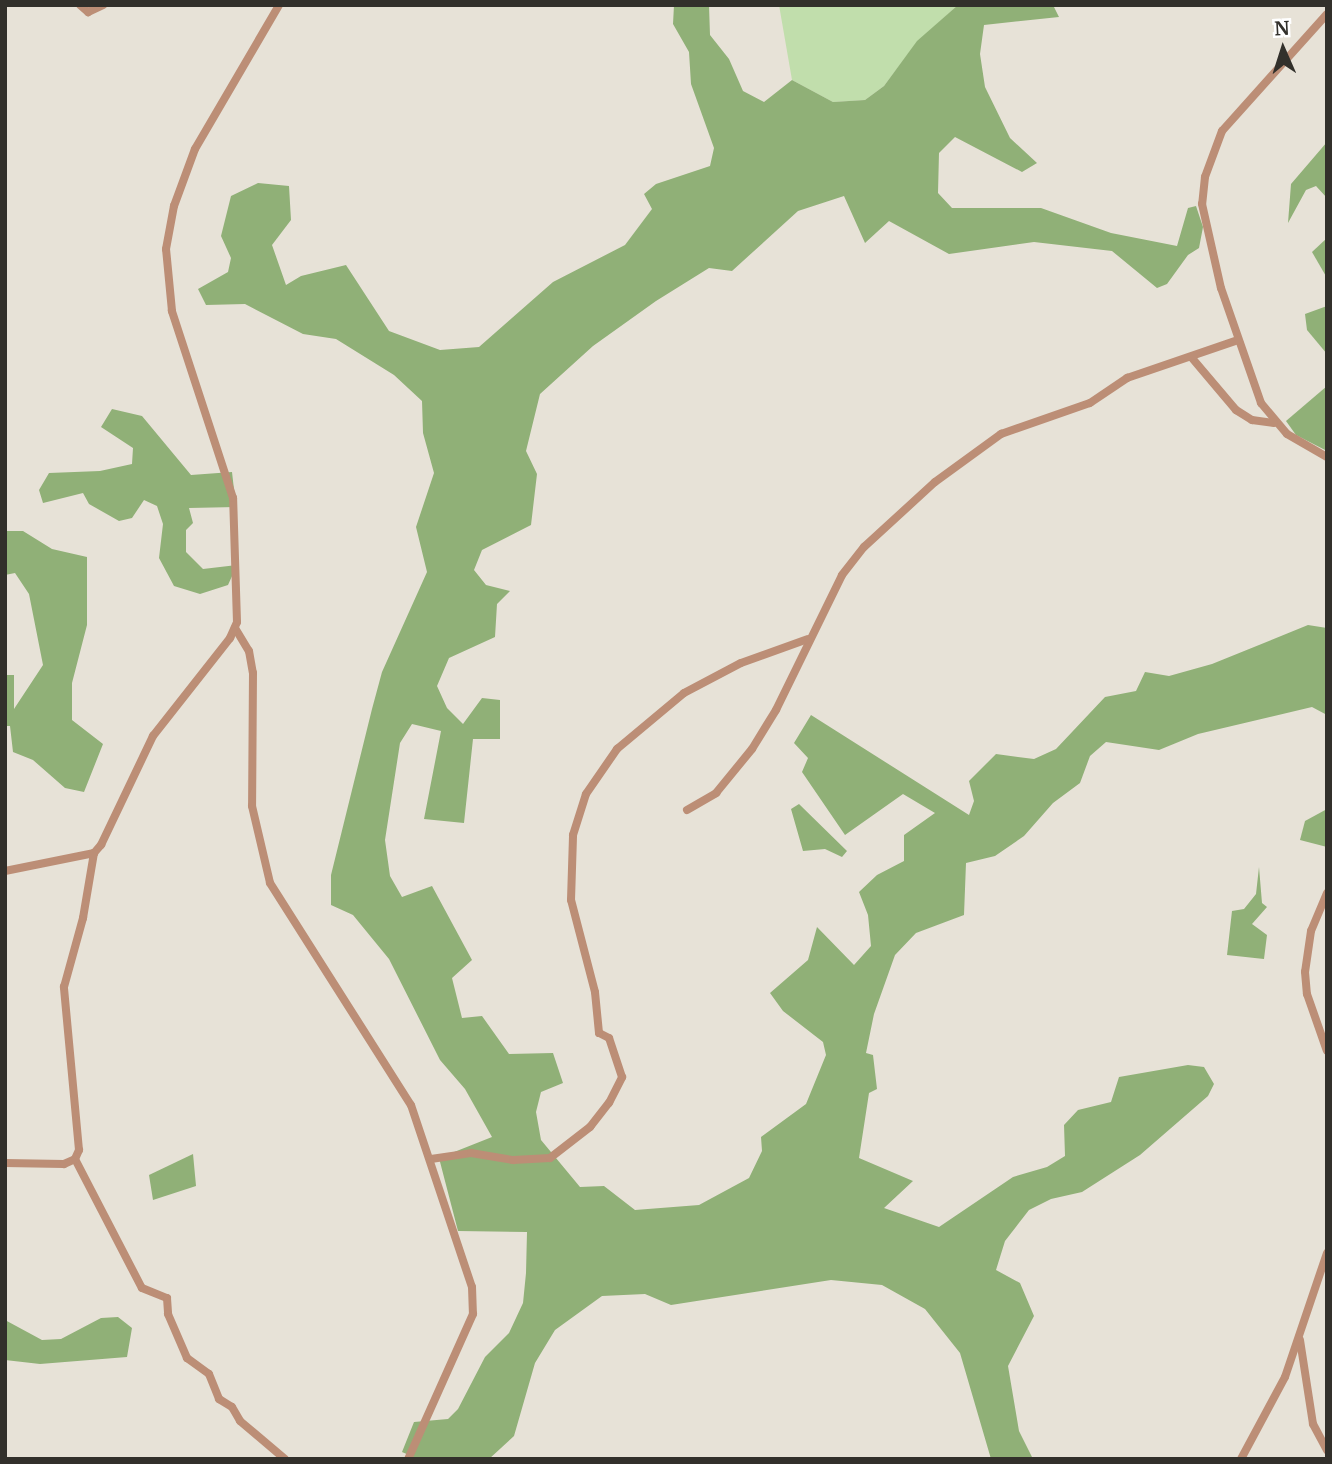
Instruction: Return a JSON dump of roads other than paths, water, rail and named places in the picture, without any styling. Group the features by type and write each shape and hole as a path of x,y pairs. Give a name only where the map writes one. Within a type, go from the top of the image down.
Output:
{"street":[{"path":"80,5 88,12 103,5"},
{"path":"75,1159 79,1150 78,1114 64,987 83,918 94,853 112,829 153,736 235,628 238,593 233,498 175,321 166,279 166,249 174,206 195,149 279,5"},
{"path":"1274,423 1257,394 1238,340 1206,225 1202,204 1205,177 1222,131 1327,14"},
{"path":"687,810 716,793 752,749 776,710 808,639 842,575 864,547 981,446 1090,403 1127,378 1192,358 1238,340"},
{"path":"1192,358 1243,416 1274,423 1327,457"},
{"path":"235,628 252,660 256,706 252,806 270,883 305,944 396,1077 431,1159 464,1258 473,1314 408,1459"},
{"path":"431,1159 471,1153 513,1160 550,1158 590,1127 609,1103 622,1077 609,1038 599,1033 595,992 571,900 572,835 586,794 617,749 684,693 741,663 808,639"},
{"path":"5,871 94,853"},
{"path":"1327,893 1311,931 1305,972 1313,1015 1327,1051"},
{"path":"5,1163 53,1165 75,1159"},
{"path":"75,1159 142,1288 167,1298 168,1314 187,1358 209,1374 219,1399 233,1407 240,1421 285,1459"},
{"path":"1241,1459 1273,1406 1327,1253"},
{"path":"1299,1337 1313,1424 1327,1450"}]}
